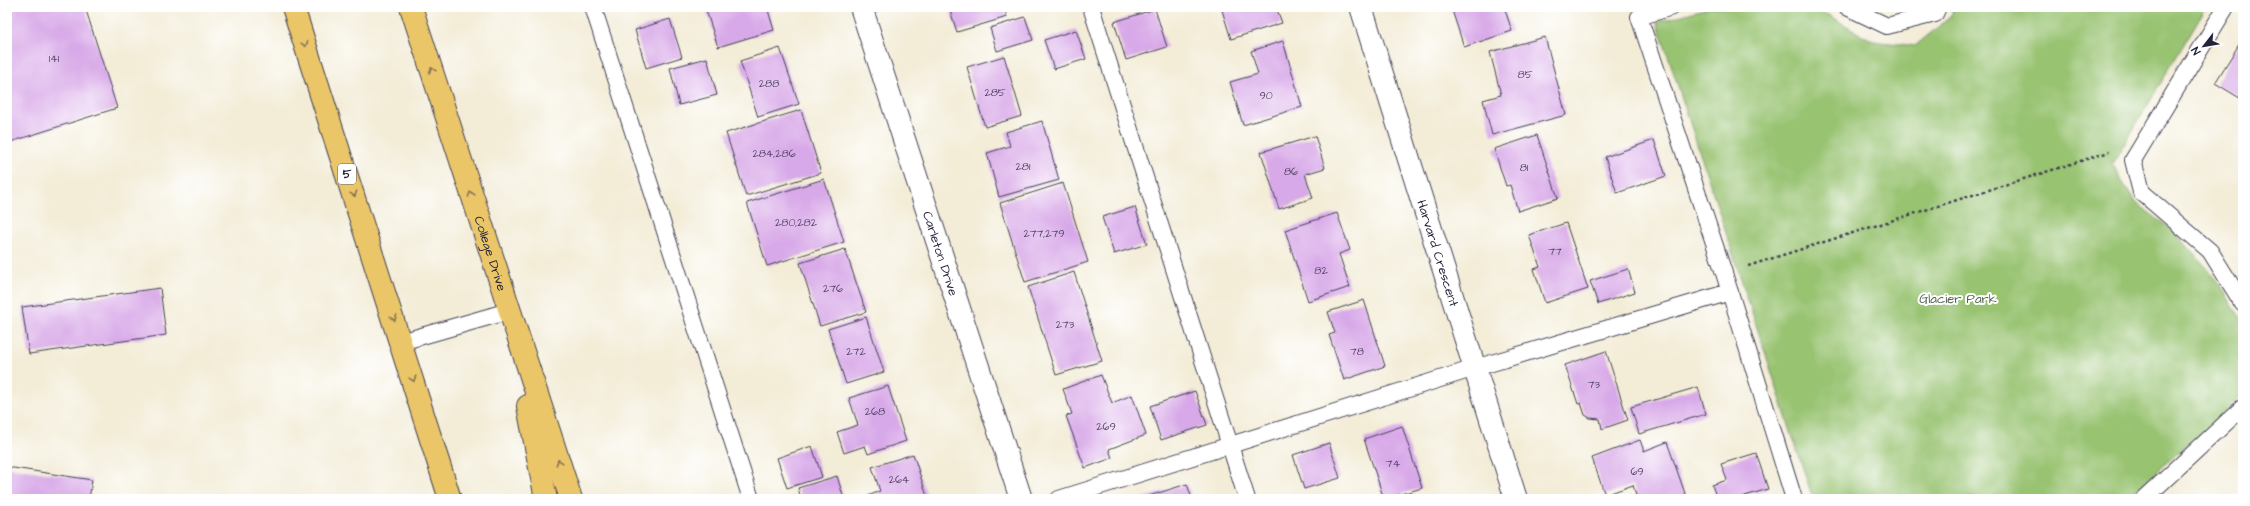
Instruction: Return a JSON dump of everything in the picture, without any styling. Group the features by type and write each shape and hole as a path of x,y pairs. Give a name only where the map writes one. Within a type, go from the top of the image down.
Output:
{"highway":[{"name":"5","path":"293,7 450,499"},
{"name":"College Drive","path":"411,7 571,499"},
{"path":"509,311 546,499"}],"street":[{"name":"Carleton Drive","path":"861,7 1021,499"},
{"name":"Harvard Crescent","path":"1361,7 1516,499"}],"lane":[{"path":"593,7 751,499"},
{"path":"1091,7 1247,499"},
{"path":"1672,7 1637,12 1724,273 1794,499"},
{"path":"1847,7 1887,26 1935,14 1938,7"},
{"path":"2226,7 2132,160 2141,192 2210,251 2243,304"},
{"path":"1058,499 1475,368 1730,292"},
{"path":"401,342 509,311"},
{"path":"2144,499 2243,407"}],"path":[{"path":"1724,273 2114,150"}],"green space":[{"name":"Glacier Park","path":"1711,7 1814,7 1873,41 1915,46 1950,17 1955,7 2206,7 2112,165 2134,201 2177,234 2218,281 2243,323 2243,394 2127,499 1813,499 1657,22"}],"building":[{"path":"7,7 85,7 117,108 7,143"},
{"path":"705,7 767,7 774,30 718,47"},
{"path":"949,7 1004,7 1007,17 957,32"},
{"path":"1221,7 1276,7 1282,23 1231,39"},
{"path":"1451,7 1504,7 1512,31 1464,47"},
{"path":"1155,9 1167,47 1126,60 1114,22"},
{"path":"1025,17 1033,40 997,51 990,28"},
{"path":"670,19 682,57 646,68 635,30"},
{"path":"1076,30 1086,59 1054,69 1044,40"},
{"path":"1545,37 1566,115 1492,135 1483,100 1501,95 1490,52"},
{"path":"2243,38 2243,100 2215,83"},
{"path":"1283,41 1302,107 1243,125 1230,82 1258,74 1251,51"},
{"path":"780,48 799,104 758,117 740,61"},
{"path":"1004,56 1022,116 985,127 967,67"},
{"path":"707,58 717,95 679,105 670,68"},
{"path":"801,110 821,173 746,196 726,133"},
{"path":"1042,121 1059,180 999,197 987,153 1010,146 1006,132"},
{"path":"1537,135 1558,198 1518,211 1510,185 1506,186 1494,149"},
{"path":"1315,136 1325,168 1305,174 1313,198 1279,209 1261,152"},
{"path":"1654,140 1666,176 1617,193 1605,157"},
{"path":"824,179 844,242 767,266 747,203"},
{"path":"1063,183 1088,262 1025,282 1000,203"},
{"path":"1135,207 1147,244 1114,254 1102,217"},
{"path":"1337,213 1350,250 1339,254 1350,287 1308,301 1285,230"},
{"path":"1566,223 1588,289 1545,303 1534,269 1540,267 1529,235"},
{"path":"845,249 866,312 820,326 800,263"},
{"path":"1628,269 1635,292 1598,304 1590,281"},
{"path":"1074,272 1102,361 1056,375 1028,287"},
{"path":"160,288 166,335 29,354 22,307"},
{"path":"1364,300 1385,366 1344,380 1329,335 1335,333 1328,312"},
{"path":"866,317 884,372 846,384 828,329"},
{"path":"1606,351 1628,420 1602,429 1600,419 1590,418 1585,415 1581,403 1578,404 1565,365"},
{"path":"1101,375 1112,403 1132,395 1146,435 1109,449 1112,458 1085,468 1066,416 1072,414 1063,389"},
{"path":"888,386 906,441 868,454 865,446 844,453 837,432 858,425 849,398"},
{"path":"1698,387 1706,414 1639,434 1631,407"},
{"path":"1195,391 1207,425 1161,440 1150,406"},
{"path":"1402,426 1422,488 1384,499 1364,439"},
{"path":"1640,440 1644,451 1667,442 1687,499 1637,499 1633,485 1605,495 1592,458"},
{"path":"1329,443 1340,478 1304,489 1293,455"},
{"path":"812,446 822,477 787,488 777,458"},
{"path":"1756,453 1768,489 1735,499 1717,499 1712,485 1727,480 1721,464"},
{"path":"913,454 928,499 861,499 880,491 872,467"},
{"path":"7,467 92,480 89,499 7,499"},
{"path":"837,476 844,499 801,499 798,488"},
{"path":"1187,484 1192,499 1139,499"}]}
